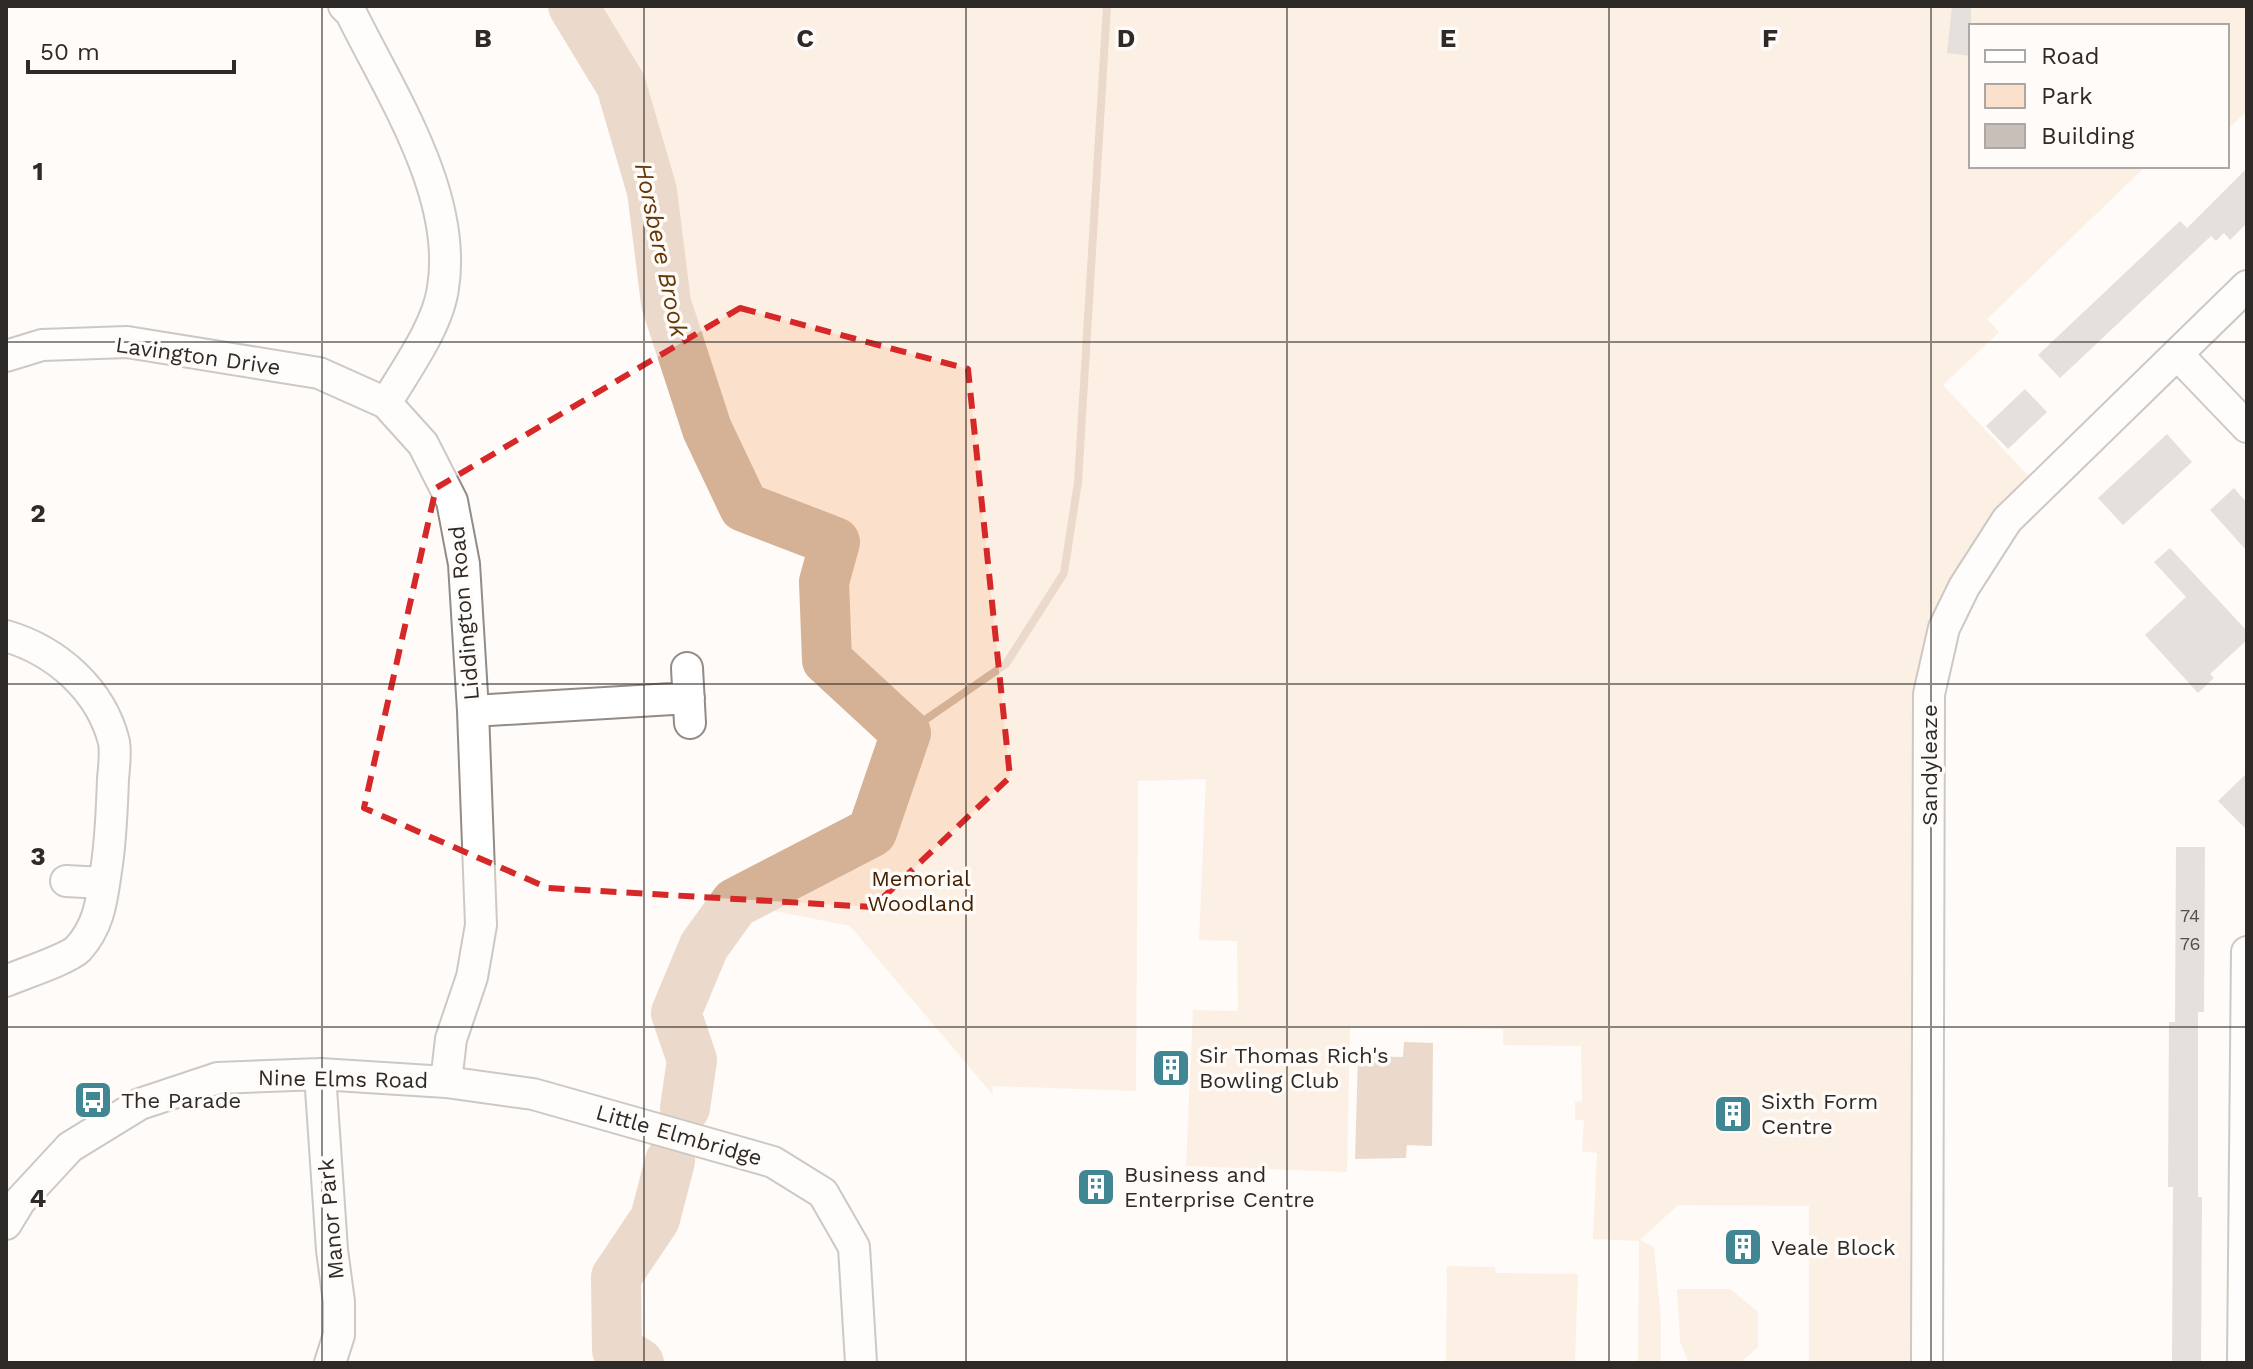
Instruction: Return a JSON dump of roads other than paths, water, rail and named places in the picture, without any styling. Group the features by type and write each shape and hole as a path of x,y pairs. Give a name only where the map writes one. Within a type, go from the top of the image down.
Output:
{"street":[{"path":"344,6 351,13 427,168 444,227 443,289 426,336 386,403"},
{"name":"Sandyleaze","path":"1927,1363 1929,694 1944,628 1964,587 2007,520 2247,286"},
{"name":"Lavington Drive","path":"6,356 42,345 127,342 319,373 386,403"},
{"path":"2177,354 2247,427"},
{"name":"Liddington Road","path":"386,403 423,444 452,501 464,564 481,925 472,977 451,1039 446,1082"},
{"path":"6,636 62,664 92,691 115,745 111,840 101,911 91,933 76,952 6,981"},
{"path":"473,711 690,710 687,668"},
{"path":"66,881 104,883"},
{"path":"2243,1363 2247,952"},
{"name":"Nine Elms Road","path":"6,1224 20,1201 70,1147 140,1104 175,1090 218,1078 320,1074 446,1082"},
{"name":"Manor Park","path":"320,1074 332,1250 339,1302 339,1335 330,1363"},
{"name":"Little Elmbridge","path":"446,1082 533,1094 773,1162 823,1193 854,1247 861,1363"}],"waterway":[{"name":"Horsbere Brook","path":"573,6 621,85 652,191 666,303 707,429 744,507 835,542 824,582 827,660 906,733 872,832 735,903 704,946 676,1013 692,1060 685,1108"},
{"path":"906,733 1006,664 1064,573 1078,482 1107,6"},
{"name":"Horsbere Brook","path":"639,1363 617,1350 616,1277 655,1219 670,1161"}],"place":[{"name":"Sir Thomas Rich's Bowling Club","path":"1171,1068"},
{"name":"The Parade","path":"93,1100"},
{"name":"Sixth Form Centre","path":"1733,1114"},
{"name":"Business and Enterprise Centre","path":"1096,1187"},
{"name":"Veale Block","path":"1743,1247"}],"park label":[{"name":"Memorial Woodland","path":"921,890"}]}
